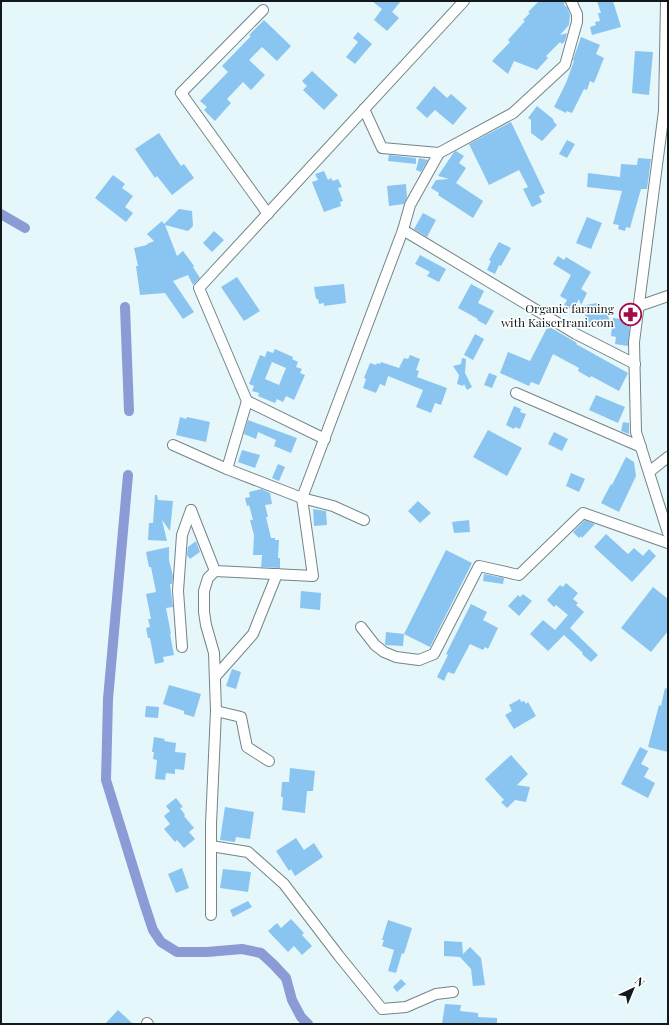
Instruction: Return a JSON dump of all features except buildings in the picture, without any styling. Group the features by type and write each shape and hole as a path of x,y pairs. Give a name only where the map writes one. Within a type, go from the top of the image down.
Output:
{"street":[{"path":"227,469 247,401 199,288 464,1"},
{"path":"211,915 211,824 216,711 214,653 204,612 204,592 208,578 215,571 313,576 302,498 403,230 410,205 439,153 513,113 565,65 577,22 577,14 571,1"},
{"path":"666,1 664,111 634,342 636,432 668,533"},
{"path":"263,10 181,93 268,214"},
{"path":"364,109 382,148 439,153"},
{"path":"403,230 576,334 635,364"},
{"path":"639,306 668,296"},
{"path":"516,393 641,448"},
{"path":"247,401 325,439"},
{"path":"173,445 227,469 302,498 333,506 364,520"},
{"path":"649,472 668,457"},
{"path":"182,647 178,591 182,535 192,510 215,571"},
{"path":"361,627 375,645 384,652 396,657 419,660 434,654 479,566 519,575 583,513 668,543"},
{"path":"215,677 253,634 277,574"},
{"path":"216,711 241,717 247,747 269,761"},
{"path":"211,846 248,852 284,884 382,1009 406,1007 436,994 453,992"}],"waterway":[{"path":"1,214 25,228"},
{"path":"125,307 129,411"},
{"path":"128,475 108,699 106,780 145,906 153,930 161,942 177,952 207,952 242,949 261,953 286,978 292,1000 301,1017 308,1024"}],"place":[{"name":"Organic farming with KaiserIrani.com","path":"630,315"}]}
